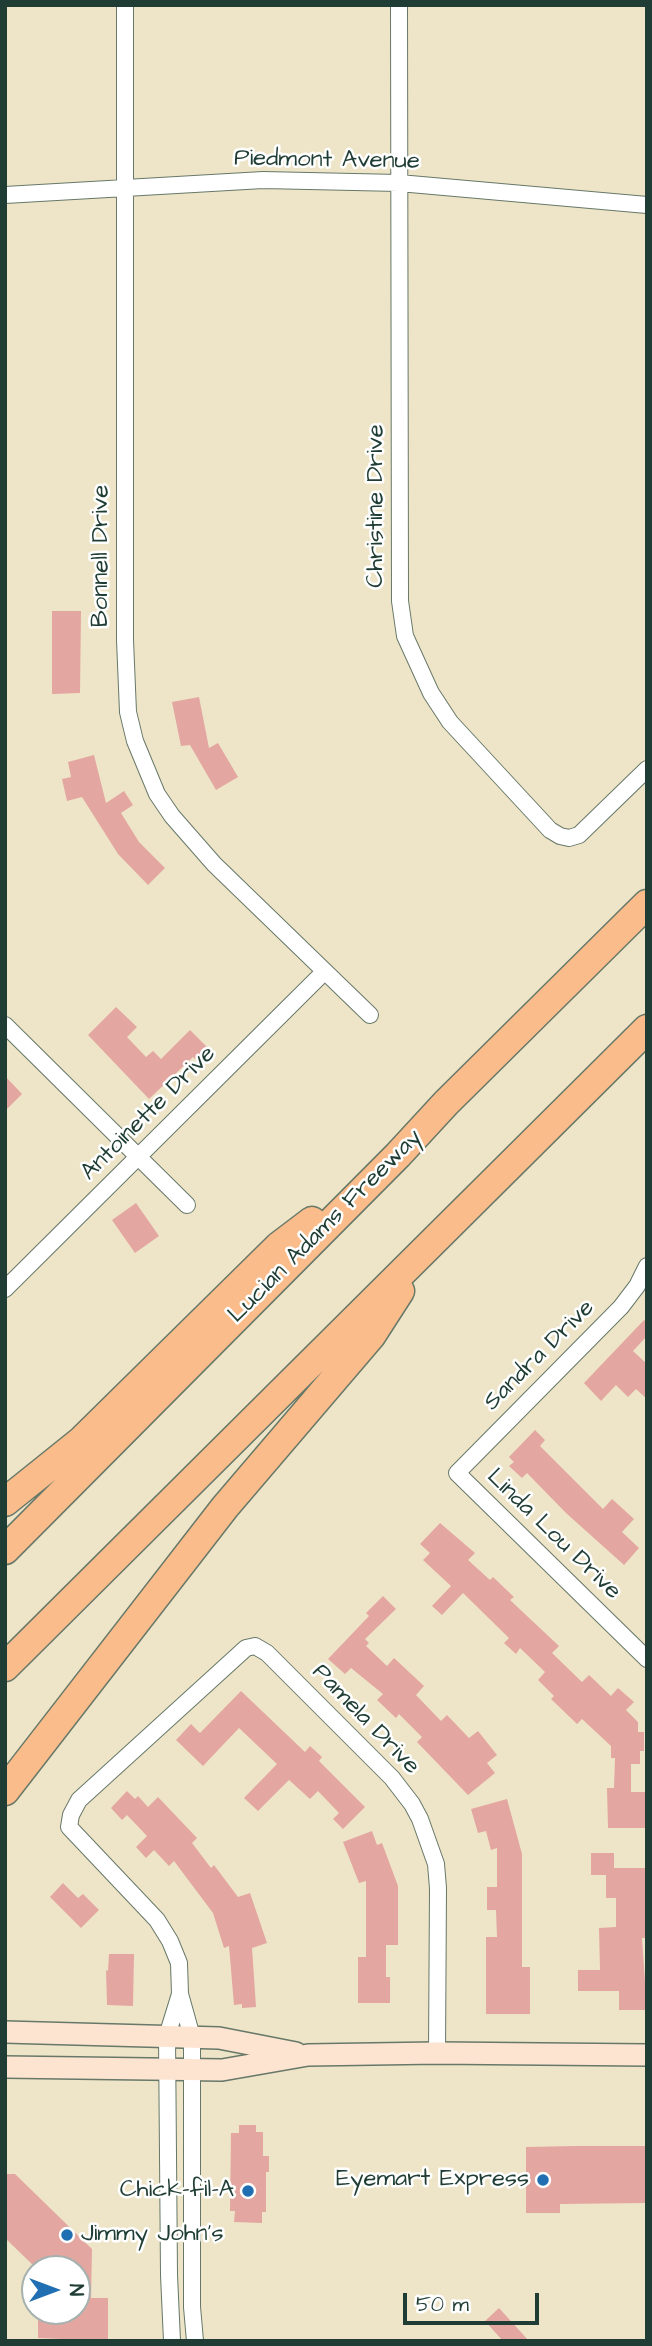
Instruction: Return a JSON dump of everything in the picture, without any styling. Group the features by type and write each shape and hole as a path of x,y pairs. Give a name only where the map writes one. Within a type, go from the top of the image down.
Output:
{"highway":[{"name":"Lucian Adams Freeway","path":"5,1550 398,1155 446,1103 647,904"},
{"path":"5,1667 647,1029"},
{"path":"5,1502 81,1441 279,1246 398,1155"},
{"path":"5,1791 225,1507 371,1336 428,1247"}],"main road":[{"path":"5,2032 219,2038 308,2055"},
{"path":"5,2067 222,2070 308,2055 647,2055"}],"street":[{"name":"Bonnell Drive","path":"125,5 125,652 128,712 135,741 157,794 172,816 214,864 370,1015"},
{"name":"Christine Drive","path":"400,5 400,601 410,649 430,693 450,722 550,830 560,836 569,838 579,835 647,769"},
{"name":"Piedmont Avenue","path":"5,195 263,180 399,183 647,205"},
{"name":"Antoinette Drive","path":"5,1289 324,972"},
{"path":"5,1026 187,1205"},
{"name":"Sandra Drive","path":"457,1473 642,1288 647,1266"},
{"name":"Linda Lou Drive","path":"457,1473 639,1644 647,1659"},
{"name":"Pamela Drive","path":"180,1994 179,1963 158,1920 69,1828 71,1815 79,1800 155,1730 246,1647 255,1646 267,1653 397,1784 420,1819 436,1864 438,1888 437,2053"},
{"path":"172,2341 167,2036 180,1994"},
{"path":"180,1994 192,2037 192,2307 195,2341"}],"building":[{"path":"52,611 81,611 80,693 52,694"},
{"path":"199,697 209,748 218,743 238,777 216,790 190,745 181,746 172,702"},
{"path":"94,755 106,803 124,791 133,805 121,813 139,842 165,868 148,885 118,854 82,797 67,801 62,779 71,777 68,762"},
{"path":"116,1007 137,1027 127,1037 146,1057 153,1051 161,1059 190,1030 207,1047 149,1099 88,1035"},
{"path":"5,1076 22,1094 5,1111"},
{"path":"136,1203 159,1236 135,1253 112,1220"},
{"path":"644,1320 647,1322 647,1336 633,1351 647,1364 647,1399 636,1389 628,1397 616,1385 601,1401 584,1383"},
{"path":"535,1430 545,1440 540,1446 603,1509 612,1499 634,1519 622,1532 639,1548 624,1565 566,1513 527,1473 522,1478 509,1466 514,1462 509,1457"},
{"path":"440,1523 475,1553 468,1560 490,1580 493,1577 514,1597 510,1600 559,1646 552,1653 582,1682 589,1675 611,1696 618,1688 634,1702 626,1710 638,1722 638,1732 644,1732 644,1751 640,1751 640,1764 631,1764 631,1792 645,1792 647,1828 608,1828 607,1788 614,1788 615,1758 611,1758 611,1746 582,1719 577,1724 551,1699 554,1696 538,1680 545,1672 520,1648 516,1654 504,1643 509,1638 463,1593 442,1615 432,1606 451,1586 423,1560 430,1553 420,1544"},
{"path":"383,1596 396,1609 365,1639 369,1643 366,1646 387,1666 394,1658 424,1686 416,1695 441,1721 447,1715 469,1738 478,1731 497,1755 487,1763 495,1773 468,1795 417,1742 422,1737 399,1714 396,1718 377,1700 383,1694 351,1668 345,1674 328,1659 369,1616 366,1613"},
{"path":"241,1691 305,1752 310,1746 322,1757 319,1761 365,1807 343,1829 333,1819 339,1813 318,1791 310,1799 289,1780 258,1811 244,1798 277,1764 239,1728 203,1766 176,1740 191,1724 200,1733"},
{"path":"127,1791 135,1799 138,1796 148,1807 158,1797 197,1838 192,1843 211,1868 214,1865 238,1897 250,1893 267,1943 252,1948 256,2007 242,2008 242,2004 234,2005 229,1946 224,1948 213,1913 174,1861 169,1866 154,1850 146,1858 136,1847 147,1836 127,1815 122,1820 111,1808"},
{"path":"507,1799 522,1854 522,1967 530,1967 530,2014 486,2014 486,1937 497,1937 496,1910 487,1910 487,1887 497,1887 497,1848 491,1850 486,1831 478,1833 471,1809"},
{"path":"372,1831 377,1845 382,1843 398,1886 398,1945 386,1945 386,1977 390,1977 390,2003 358,2003 358,1957 366,1957 366,1881 359,1883 343,1842"},
{"path":"591,1853 614,1853 614,1868 646,1868 647,1938 642,1938 647,2010 619,2010 619,1991 578,1991 578,1970 600,1970 599,1928 616,1927 616,1898 606,1898 606,1875 591,1875"},
{"path":"63,1883 78,1898 83,1894 99,1910 81,1928 50,1897"},
{"path":"109,1954 134,1954 133,2006 107,2005 106,1970 108,1971"},
{"name":"Chick-fil-A","path":"239,2125 256,2125 256,2132 263,2132 263,2156 269,2156 269,2172 266,2172 266,2212 262,2212 262,2223 234,2222 235,2211 230,2211 231,2133 239,2133"},
{"path":"647,2146 647,2203 560,2204 560,2213 526,2213 526,2147"},
{"path":"5,2174 15,2174 92,2249 91,2298 91,2255 23,2255 5,2238"},
{"path":"91,2298 108,2298 108,2341 38,2338 38,2325 91,2325"},
{"path":"499,2308 529,2341 503,2341 485,2321"}],"place":[{"name":"Eyemart Express","path":"543,2180"},
{"name":"Chick-fil-A","path":"248,2191"},
{"name":"Jimmy John's","path":"67,2235"}]}
